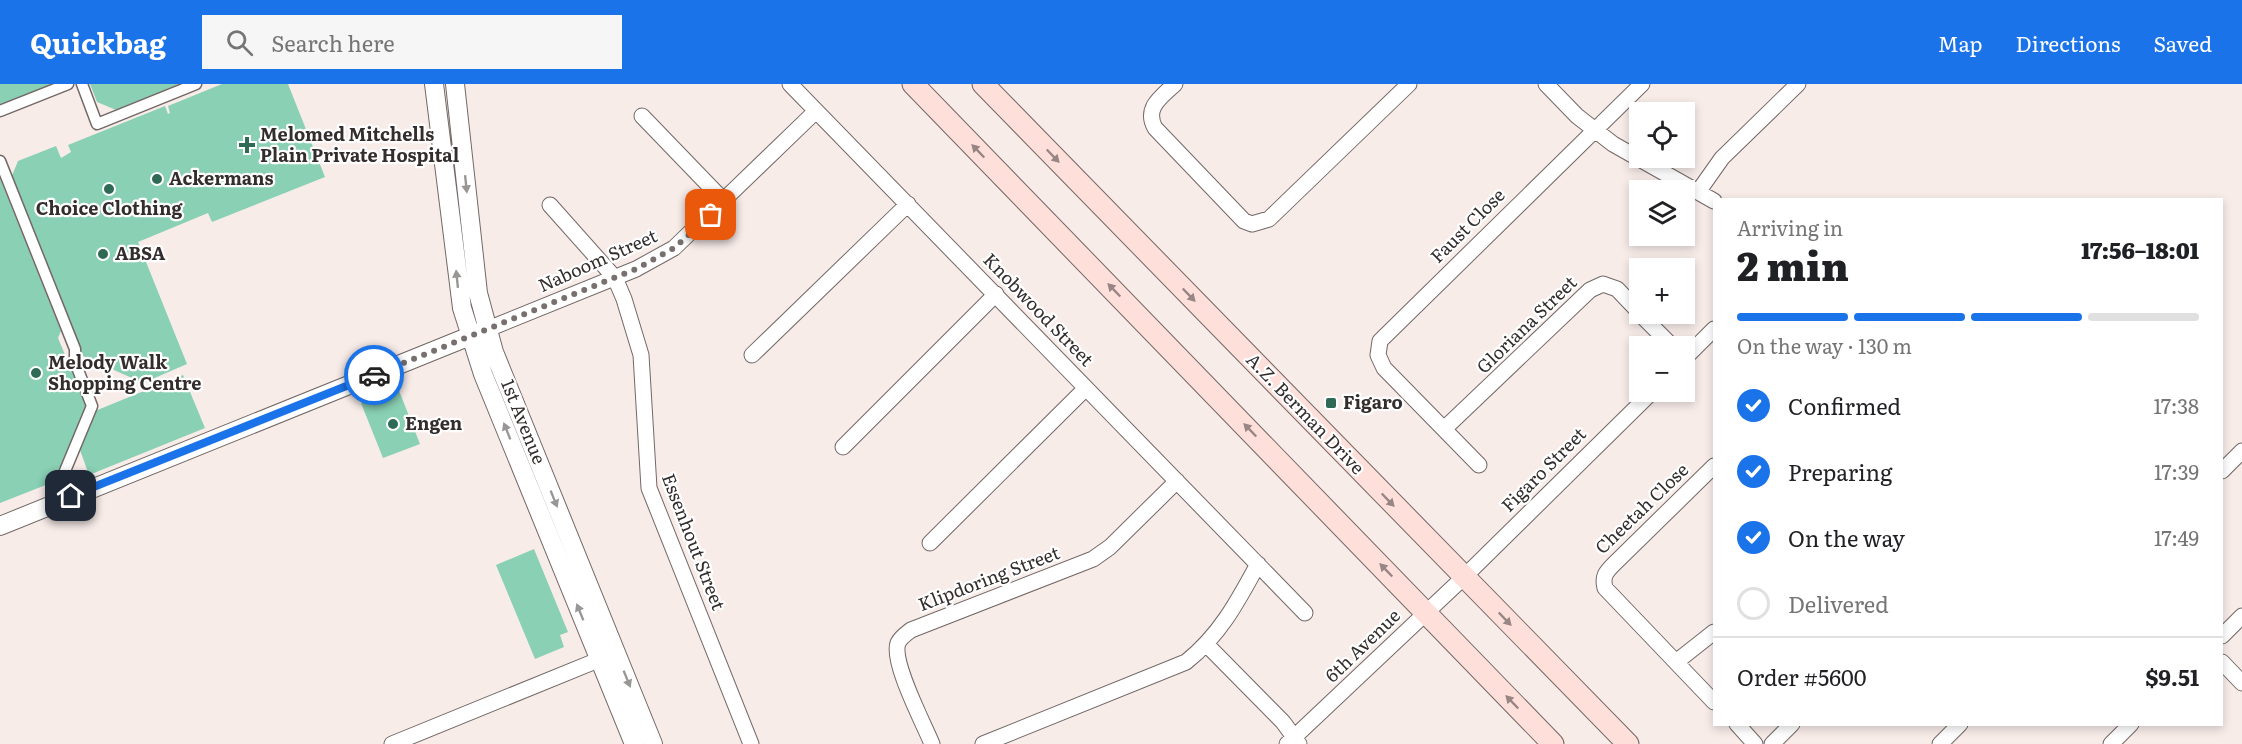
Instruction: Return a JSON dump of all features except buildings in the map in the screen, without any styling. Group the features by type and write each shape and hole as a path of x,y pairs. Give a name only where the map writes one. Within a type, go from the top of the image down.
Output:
{"main road":[{"path":"914,84 1553,744"},
{"name":"A.Z. Berman Drive","path":"983,84 1628,744"}],"street":[{"path":"0,111 68,84"},
{"path":"82,84 97,124 196,84"},
{"name":"1st Avenue","path":"434,84 459,295 483,374 608,656 653,744"},
{"name":"1st Avenue","path":"454,84 478,293 500,367 608,656 633,744"},
{"name":"Knobwood Street","path":"790,84 1305,613"},
{"path":"1175,84 1151,111 1150,120 1155,129 1244,220 1252,224 1269,219 1409,84"},
{"path":"1546,84 1613,144 1713,200"},
{"name":"Faust Close","path":"1444,429 1384,368 1378,355 1380,341 1642,84"},
{"path":"1698,192 1722,158 1798,84"},
{"name":"Naboom Street","path":"488,329 636,269 674,248 816,111"},
{"path":"642,116 724,201"},
{"path":"0,161 75,349 75,362 92,406 60,483"},
{"path":"752,355 908,204"},
{"path":"550,205 615,278"},
{"name":"Essenhout Street","path":"615,278 641,355 649,488 751,744"},
{"name":"Gloriana Street","path":"1444,429 1590,290 1603,284 1617,290 1629,302"},
{"path":"843,447 996,294"},
{"name":"Gloriana Street","path":"1651,324 1662,336"},
{"path":"0,526 488,329"},
{"path":"1695,348 1713,330"},
{"path":"930,543 1086,388"},
{"name":"Figaro Street","path":"1464,577 1642,402"},
{"path":"1444,429 1479,465"},
{"path":"2223,470 2242,451"},
{"name":"Cheetah Close","path":"1676,662 1605,588 1603,580 1605,573 1713,467"},
{"name":"Klipdoring Street","path":"932,744 900,667 897,650 902,637 911,630 1094,559 1110,548 1176,481"},
{"path":"983,744 1186,662 1207,645 1232,611 1258,564"},
{"name":"6th Avenue","path":"1294,742 1464,577"},
{"path":"2223,635 2242,616"},
{"path":"1713,633 1676,662 1713,701"},
{"path":"1207,645 1294,742"},
{"path":"392,744 608,656"},
{"path":"2223,663 2242,683"},
{"path":"1739,726 1755,744"},
{"path":"1772,744 1790,726"},
{"path":"1941,744 1958,726"},
{"path":"2111,744 2129,726"}],"way so far":[{"path":"374,375 636,269 674,248 711,215"}],"place":[{"name":"Melomed Mitchells Plain Private Hospital","path":"247,145"},
{"name":"Ackermans","path":"157,179"},
{"name":"Choice Clothing","path":"109,189"},
{"name":"ABSA","path":"103,254"},
{"name":"Melody Walk Shopping Centre","path":"36,373"},
{"name":"Figaro","path":"1331,403"},
{"name":"Engen","path":"393,424"}],"route":[{"path":"71,496 374,375"}]}
